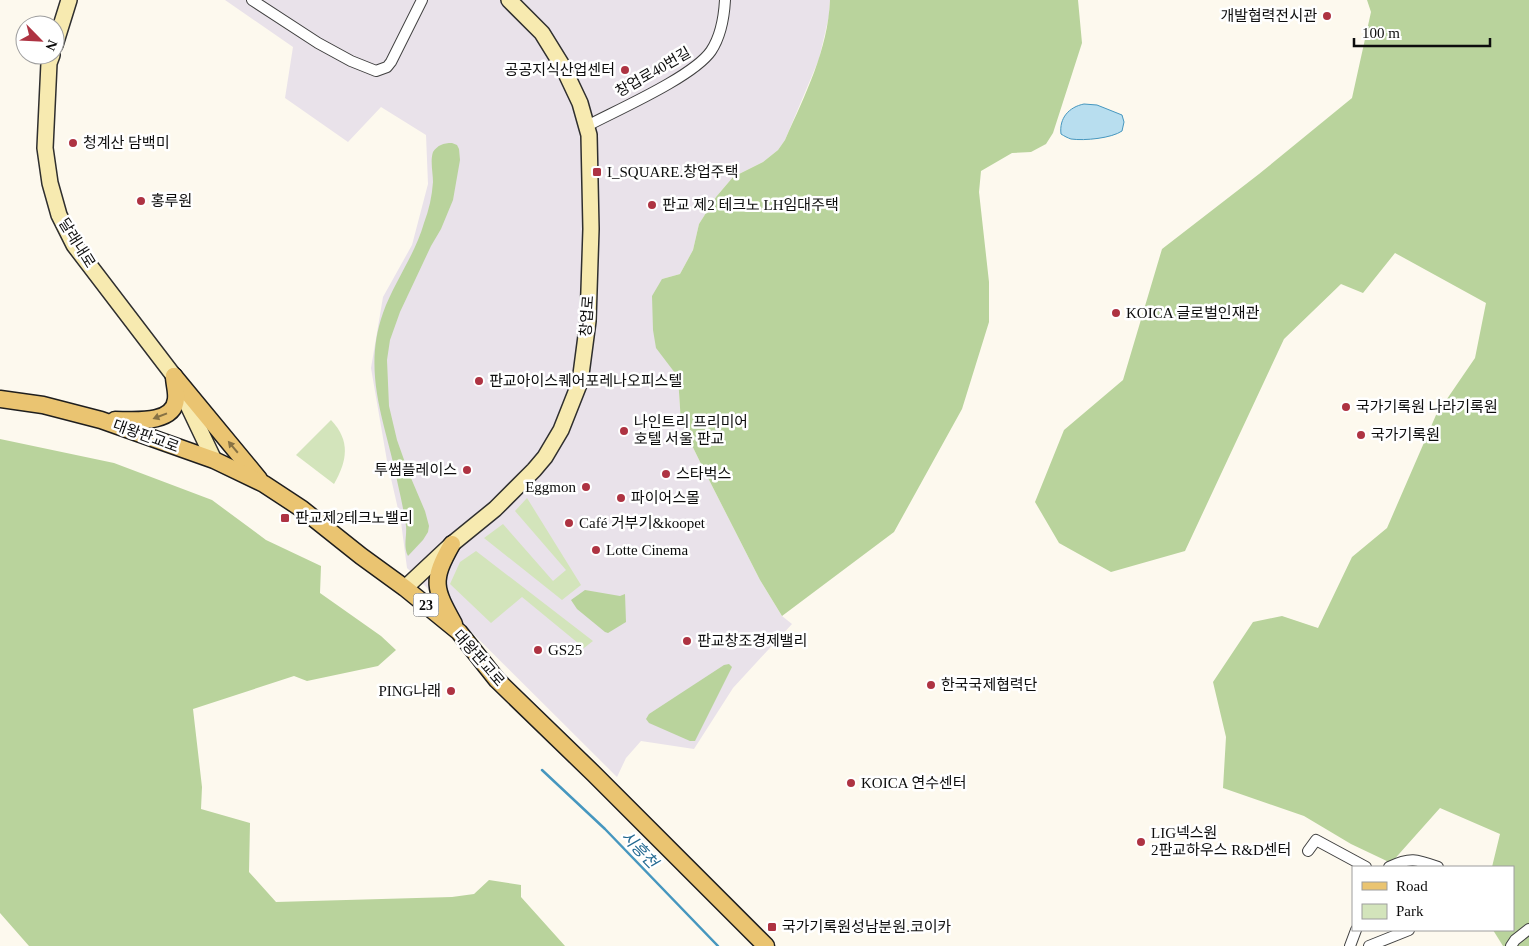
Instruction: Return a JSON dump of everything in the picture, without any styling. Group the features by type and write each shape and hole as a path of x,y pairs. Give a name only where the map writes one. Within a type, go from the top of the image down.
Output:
{"main road":[{"path":"101,420 145,420 160,418 170,412 176,401 174,376"},
{"path":"174,376 264,484"},
{"name":"대왕판교로","path":"0,399 43,405 101,420 214,460 264,484 302,509 459,632 497,680 766,946"},
{"path":"452,544 438,574 437,590 459,632"}],"street":[{"path":"64,15 69,0"},
{"path":"252,0 333,52 376,71 387,67 391,62 422,0"},
{"name":"창업로","path":"404,588 452,544 496,509 545,457 561,430 580,382 588,321 591,229 590,144 587,126 580,103 542,33 509,0"},
{"name":"창업로40번길","path":"587,126 663,87 702,62 711,52 718,39 722,24 724,0"},
{"name":"달래내로","path":"50,65 45,148 50,183 59,214 74,245 174,376 214,460"},
{"path":"1308,851 1316,840 1364,866"},
{"path":"1391,866 1403,860 1413,859 1435,866"},
{"path":"1511,946 1515,940 1529,929"},
{"path":"1350,946 1356,931"},
{"path":"1369,946 1406,931"}],"shaded area":[{"path":"225,0 830,0 829,16 819,59 785,140 778,150 763,162 733,177 716,197 699,224 693,250 680,274 662,279 670,366 678,377 681,423 760,580 782,616 792,624 733,688 694,749 641,741 626,758 617,777 407,568 401,522 387,461 371,368 383,297 412,245 428,184 426,135 381,107 348,142 285,98 293,47"}],"green space":[{"path":"830,0 1078,0 1082,43 1053,133 1046,144 1031,152 1012,153 981,171 979,192 989,282 989,322 962,409 894,532 782,616 760,580 681,423 678,377 656,348 653,330 652,296 662,279 680,274 693,250 699,224 716,197 733,177 763,162 778,150 785,140 808,89 820,54 825,37"},
{"path":"1367,0 1529,0 1529,946 1503,946 1494,931 1514,931 1514,866 1492,866 1500,834 1440,808 1391,863 1351,844 1304,816 1223,788 1226,737 1213,682 1253,622 1282,616 1318,628 1352,557 1387,528 1436,415 1475,358 1486,303 1395,253 1363,293 1341,284 1284,339 1185,551 1111,572 1059,543 1035,502 1064,430 1123,380 1162,249 1259,174 1352,98 1371,12"},
{"path":"452,143 457,145 459,149 460,160 453,200 441,229 400,312 390,340 387,360 389,406 397,440 429,526 423,540 408,556 406,549 406,526 375,379 377,336 383,313 420,235 427,213 433,187 433,152 441,145"},
{"path":"331,420 342,436 345,451 342,467 334,484 296,455"},
{"path":"0,439 114,463 212,500 266,540 321,566 320,593 381,636 396,650 378,666 307,681 294,676 193,709 202,787 201,809 250,823 249,872 276,902 452,897 474,894 489,880 521,885 521,897 565,946 29,946 0,913"},
{"path":"527,498 581,585 562,600 484,538 503,524 553,581 566,570 515,511"},
{"path":"476,551 593,641 584,648 522,597 491,623 450,584 460,562"},
{"path":"585,590 620,596 625,594 626,622 608,633 605,632 577,609 571,600"},
{"path":"729,664 732,667 695,741 690,741 649,723 646,719 649,714 724,665"}],"water":[{"path":"1079,105 1097,105 1122,115 1124,122 1122,131 1105,137 1083,140 1071,139 1061,134 1063,118 1066,114"}],"waterway":[{"name":"시흥천","path":"542,770 605,829 718,946"}],"place":[{"name":"개발협력전시관","path":"1327,16"},
{"name":"공공지식산업센터","path":"625,70"},
{"name":"청계산 담백미","path":"73,143"},
{"name":"I_SQUARE.창업주택","path":"597,172"},
{"name":"홍루원","path":"141,201"},
{"name":"판교 제2 테크노 LH임대주택","path":"652,205"},
{"name":"KOICA 글로벌인재관","path":"1116,313"},
{"name":"판교아이스퀘어포레나오피스텔","path":"479,381"},
{"name":"국가기록원 나라기록원","path":"1346,407"},
{"name":"나인트리 프리미어 호텔 서울 판교","path":"624,431"},
{"name":"국가기록원","path":"1361,435"},
{"name":"투썸플레이스","path":"467,470"},
{"name":"스타벅스","path":"666,474"},
{"name":"Eggmon","path":"586,487"},
{"name":"파이어스몰","path":"621,498"},
{"name":"판교제2테크노밸리","path":"285,518"},
{"name":"Café 거부기&koopet","path":"569,523"},
{"name":"Lotte Cinema","path":"596,550"},
{"name":"판교창조경제밸리","path":"687,641"},
{"name":"GS25","path":"538,650"},
{"name":"한국국제협력단","path":"931,685"},
{"name":"PING나래","path":"451,691"},
{"name":"KOICA 연수센터","path":"851,783"},
{"name":"LIG넥스원 2판교하우스 R&D센터","path":"1141,842"},
{"name":"국가기록원성남분원.코이카","path":"772,927"}]}
